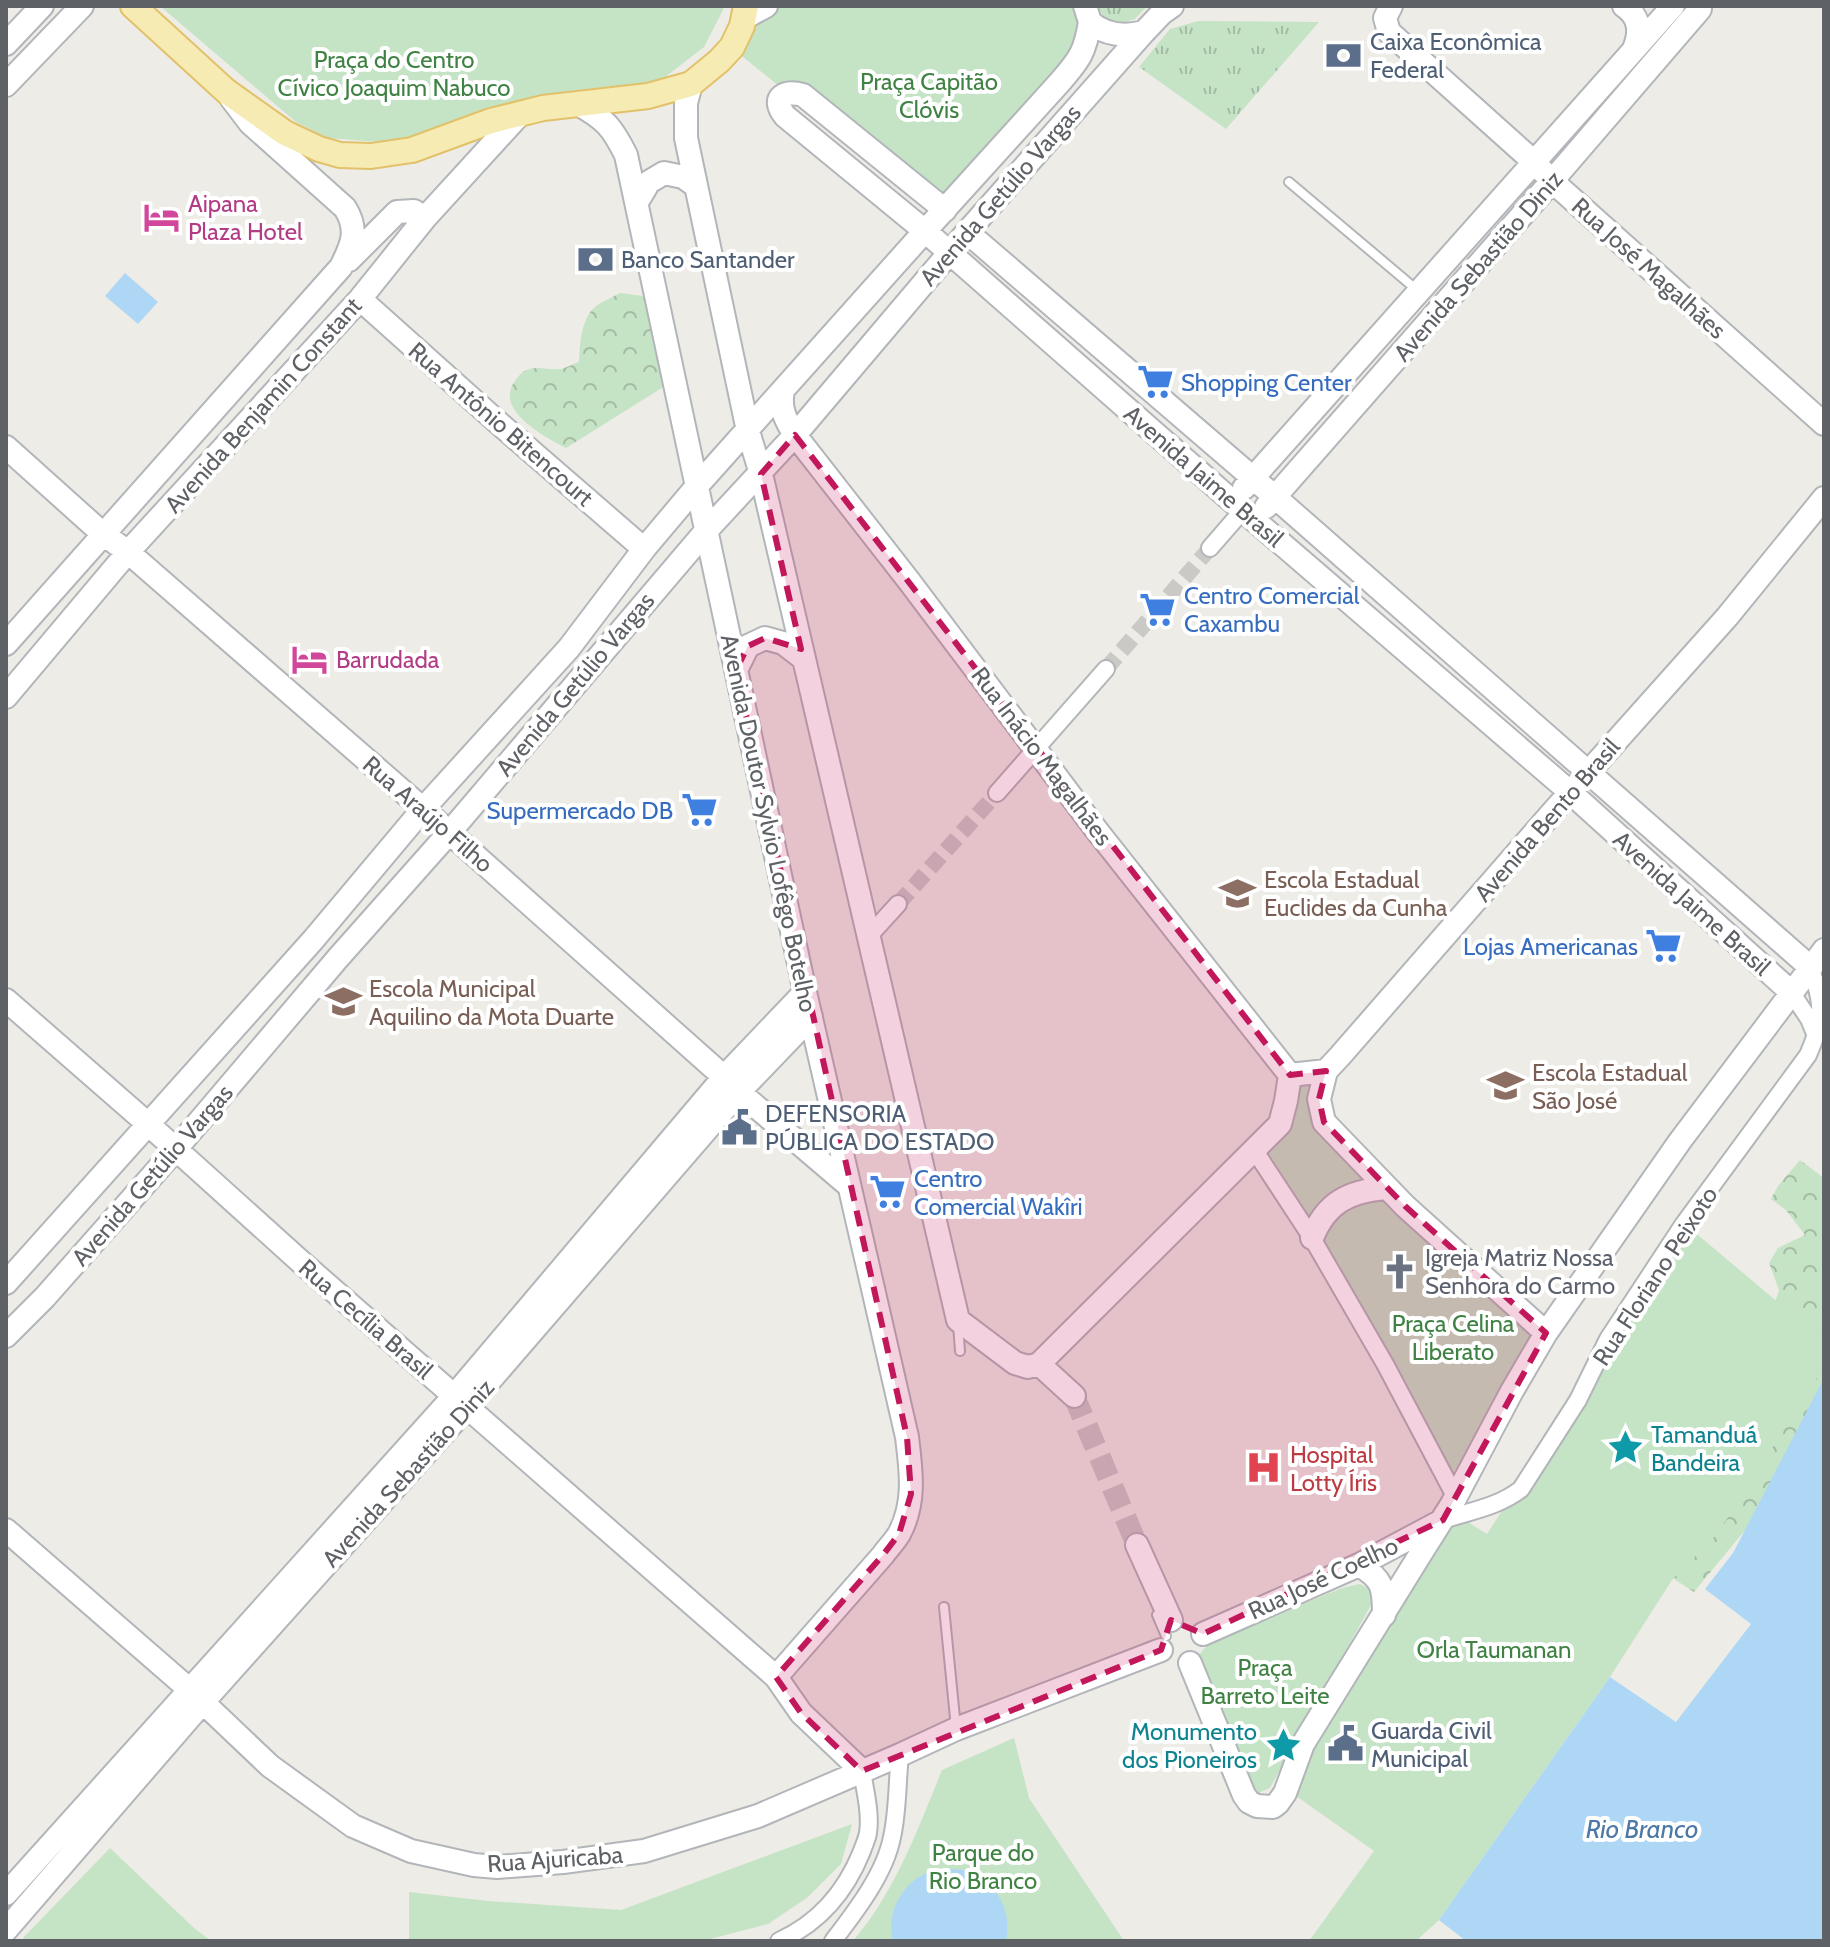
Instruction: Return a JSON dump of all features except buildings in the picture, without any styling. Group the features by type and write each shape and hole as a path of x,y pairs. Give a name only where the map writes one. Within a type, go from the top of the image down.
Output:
{"main road":[{"path":"133,6 226,91 285,133 340,155 371,156 412,150 491,121 543,108 648,96 691,84 732,47 745,12"}],"street":[{"path":"6,44 42,6"},
{"path":"6,85 82,6"},
{"path":"745,12 766,6"},
{"name":"Avenida Getúlio Vargas","path":"6,1336 45,1297 175,1150 967,232 1144,32 1172,6"},
{"name":"Rua José Magalhães","path":"1391,6 1385,18 1389,32 1824,424"},
{"path":"1624,6 1637,18 1638,40 1633,50"},
{"name":"Avenida Sebastião Diniz","path":"1243,510 1253,478 1673,6"},
{"name":"Avenida Sebastião Diniz","path":"1243,510 1275,497 1702,7"},
{"path":"1088,14 1106,32 1128,35 1144,32"},
{"name":"Avenida Getúlio Vargas","path":"6,1283 313,940 423,809 569,648 644,549 697,486 1081,58 1086,43 1088,14"},
{"path":"691,84 686,103 686,138 748,431 761,474 958,1320 1015,1363 1028,1367 1039,1364 1280,1124 1290,1075 1326,1071 1319,1099 1324,1122"},
{"name":"Avenida Benjamin Constant","path":"6,644 341,267 349,250 354,232 352,218 345,208 250,123 226,91"},
{"name":"Avenida Jaime Brasil","path":"945,210 803,95 790,92 781,97 779,103 785,116 925,231 1570,792 1791,992"},
{"name":"Avenida Doutor Sylvio Lofêgo Botelho","path":"578,104 599,115 613,130 626,155 805,992 907,1437 911,1494 899,1534 776,1677"},
{"name":"Avenida Benjamin Constant","path":"6,697 128,552 360,299 425,218 520,114"},
{"path":"637,202 649,182 664,173 683,177 696,186"},
{"path":"341,267 397,212 414,211 425,218"},
{"name":"Avenida Jaime Brasil","path":"967,232 1589,773 1817,958"},
{"name":"Rua Antônio Bitencourt","path":"360,299 644,549"},
{"name":"Rua Inácio Magalhães","path":"783,391 782,409 795,435 1098,832 1290,1075"},
{"name":"Rua Araújo Filho","path":"6,447 423,809 848,1185"},
{"name":"Avenida Bento Brasil","path":"1326,1071 1727,617 1824,498"},
{"path":"1210,548 1243,510"},
{"path":"736,670 748,646 765,638 783,643 804,659"},
{"path":"997,793 1106,669"},
{"path":"868,937 898,904"},
{"path":"1133,1547 1163,1628 1190,1663 1244,1795 1257,1806 1273,1807 1285,1793 1303,1744 1443,1520 1546,1333 1680,1141 1817,958"},
{"name":"Rua Floriano Peixoto","path":"1443,1520 1498,1504 1521,1489 1578,1400 1608,1339 1683,1225 1808,1055 1822,1009 1817,985 1817,958"},
{"name":"Avenida Sebastião Diniz","path":"6,1894 196,1696 461,1401 731,1084 805,992"},
{"path":"1791,992 1816,1036"},
{"name":"Rua Cecília Brasil","path":"6,1000 776,1677 801,1713 862,1771"},
{"name":"Avenida Sebastião Diniz","path":"731,1084 811,1017"},
{"path":"1280,1124 1302,1117 1324,1122 1386,1188 1546,1333"},
{"path":"1255,1151 1312,1238 1385,1364 1456,1498"},
{"path":"1312,1238 1317,1224 1328,1210 1345,1197 1367,1189 1386,1188"},
{"path":"1039,1364 1074,1396"},
{"name":"Rua José Coelho","path":"1203,1634 1359,1565 1443,1520"},
{"name":"Rua Ajuricaba","path":"6,1530 196,1696 270,1766 353,1826 411,1851 474,1865 497,1867 563,1862 644,1851 758,1816 956,1729"},
{"path":"1359,1565 1381,1583 1384,1615"},
{"path":"956,1729 1163,1628 1203,1634 1190,1663"},
{"name":"Avenida Sebastião Diniz","path":"6,1930 196,1696"},
{"path":"833,1941 886,1861 892,1837 900,1755"},
{"path":"779,1941 817,1917 830,1905 850,1876 868,1835 862,1771"}],"lane":[{"path":"1289,182 1418,291"},
{"path":"958,1320 960,1351"},
{"path":"1133,1547 1141,1578"},
{"path":"944,1607 956,1729"}],"highlighted area":[{"path":"795,435 1290,1075 1326,1071 1319,1099 1324,1122 1405,1206 1546,1333 1443,1520 1203,1634 1171,1620 1161,1650 862,1771 801,1713 776,1677 899,1534 911,1494 907,1437 736,670 748,646 765,638 801,649 761,474"}],"green space":[{"name":"Praça do Centro Cívico Joaquim Nabuco","path":"160,6 723,6 723,10 704,47 660,81 485,110 428,136 380,142 328,138 296,122"},
{"name":"Praça Capitão Clóvis","path":"763,6 1084,6 1084,44 937,214 727,44"},
{"path":"1098,6 1147,6 1135,19 1118,24 1103,17"},
{"path":"1198,21 1319,22 1226,129 1139,67 1170,29"},
{"path":"620,293 643,296 654,315 665,386 566,448 525,422 511,402 510,392 518,377 528,370 561,369 579,362 587,317 596,306"},
{"name":"Praça Celina Liberato","path":"1285,1060 1317,1095 1349,1140 1548,1326 1452,1475 1245,1142 1272,1114"},
{"path":"1800,1160 1824,1178 1824,1392 1816,1444 1694,1592 1660,1570 1767,1326 1779,1290 1769,1263 1778,1248 1805,1235 1786,1210 1771,1199"},
{"name":"Orla Taumanan","path":"1686,1225 1824,1341 1824,1367 1718,1533 1672,1580 1610,1677 1439,1920 1416,1941 1309,1941 1374,1851 1279,1784 1450,1511 1487,1534"},
{"name":"Praça Barreto Leite","path":"1360,1584 1372,1590 1372,1603 1270,1788 1258,1793 1247,1781 1199,1667 1200,1654 1209,1643 1342,1588"},
{"name":"Parque do Rio Branco","path":"1014,1738 1029,1798 1124,1941 853,1941 893,1881 942,1770"},
{"path":"852,1824 841,1864 808,1897 768,1924 700,1941 409,1941 409,1892 621,1910"},
{"path":"110,1848 211,1941 25,1941 23,1938"}],"water":[{"path":"125,273 158,302 138,324 105,296"},
{"name":"Rio Branco","path":"1824,1378 1824,1941 1466,1941 1439,1920 1610,1677 1676,1722 1751,1624 1705,1589 1733,1553"},
{"path":"944,1869 974,1874 993,1888 1007,1918 1006,1941 893,1941 893,1912 902,1894 915,1879"}],"tunnel":[{"path":"1106,669 1210,548"},
{"path":"898,904 997,793"},
{"path":"1074,1396 1137,1545"}],"place":[{"name":"Caixa Econômica Federal","path":"1344,55"},
{"name":"Aipana Plaza Hotel","path":"162,217"},
{"name":"Banco Santander","path":"595,259"},
{"name":"Shopping Center","path":"1155,382"},
{"name":"Centro Comercial Caxambu","path":"1158,609"},
{"name":"Barrudada","path":"310,659"},
{"name":"Supermercado DB","path":"699,810"},
{"name":"Escola Estadual Euclides da Cunha","path":"1238,893"},
{"name":"Lojas Americanas","path":"1664,946"},
{"name":"Escola Municipal Aquilino da Mota Duarte","path":"343,1002"},
{"name":"Escola Estadual São José","path":"1506,1086"},
{"name":"DEFENSORIA PÚBLICA DO ESTADO","path":"739,1127"},
{"name":"Centro Comercial Wakîri","path":"888,1192"},
{"name":"Igreja Matriz Nossa Senhora do Carmo","path":"1399,1271"},
{"name":"Tamanduá Bandeira","path":"1625,1448"},
{"name":"Hospital Lotty Íris","path":"1264,1468"},
{"name":"Guarda Civil Municipal","path":"1345,1744"},
{"name":"Monumento dos Pioneiros","path":"1283,1745"}]}
